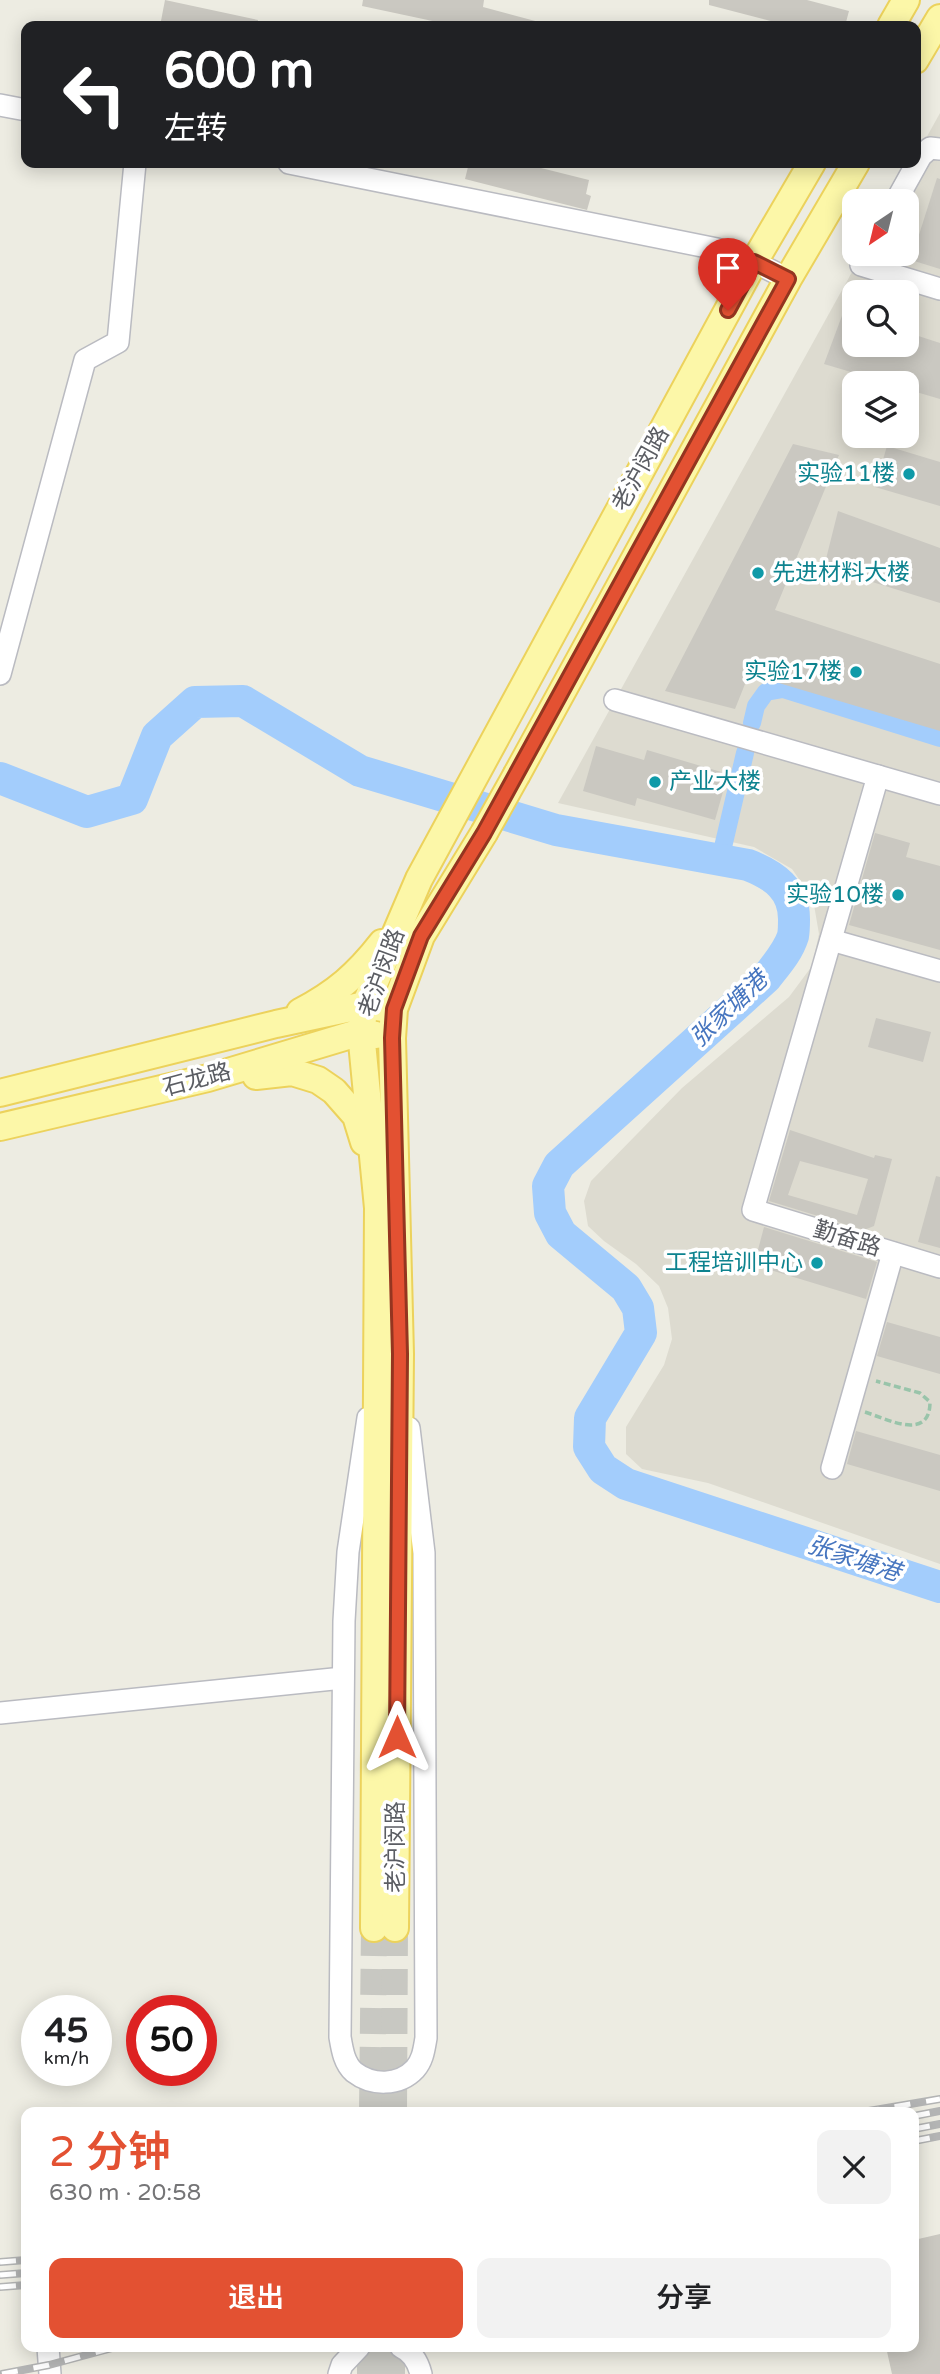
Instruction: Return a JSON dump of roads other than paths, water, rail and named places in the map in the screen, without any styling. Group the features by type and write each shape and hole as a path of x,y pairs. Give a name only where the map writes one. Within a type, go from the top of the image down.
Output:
{"main road":[{"path":"894,21 906,0"},
{"path":"921,50 940,18"},
{"name":"老沪闵路","path":"388,1353 362,1032 365,1005 419,879 754,262 809,168"},
{"name":"老沪闵路","path":"385,1928 388,1353 394,1009 421,936 484,833 788,279 853,168"},
{"path":"276,1024 318,1002 360,972 400,924"},
{"name":"石龙路","path":"0,1093 276,1024 365,1005 394,1009"},
{"name":"石龙路","path":"0,1127 208,1078 362,1032 392,1038"},
{"path":"208,1078 292,1072 318,1080 334,1091 356,1116 378,1208"}],"street":[{"path":"0,105 21,109"},
{"path":"921,156 930,148 940,149"},
{"path":"0,674 85,360 118,342 135,168"},
{"path":"314,168 717,249 754,262 788,279"},
{"path":"903,189 914,168"},
{"path":"864,266 940,289"},
{"path":"615,700 940,794"},
{"path":"878,776 831,940 940,971"},
{"name":"勤奋路","path":"831,940 753,1210 940,1268"},
{"path":"832,1468 892,1253"},
{"path":"388,1353 424,1553 426,2038 423,2056 415,2069 401,2079 385,2084 369,2080 353,2071 342,2054 340,2036 343,1678 348,1552 388,1353"},
{"path":"0,1713 343,1678"},
{"path":"48,2352 50,2374"},
{"path":"340,2374 342,2365 354,2352"},
{"path":"409,2352 418,2363 421,2374"}],"waterway":[{"path":"752,723 756,706 766,692 783,689 940,738"},
{"name":"张家塘港","path":"0,778 87,812 132,799 157,736 195,702 243,701 360,771 556,830 748,865 781,884 793,908 793,936 766,978 559,1165 548,1186 550,1213 561,1234 626,1288 638,1308 641,1333 590,1418 589,1447 603,1469 626,1484 940,1587"},
{"path":"720,860 745,753"}],"tunnel":[{"path":"372,2107 374,1928"},
{"path":"394,2107 395,1928"},
{"path":"370,2352 370,2374"},
{"path":"392,2352 392,2374"}],"railway":[{"path":"893,2107 940,2099"},
{"path":"919,2115 940,2111"},
{"path":"919,2128 940,2124"},
{"path":"919,2140 940,2136"},
{"path":"0,2262 21,2260"},
{"path":"0,2275 21,2273"},
{"path":"0,2287 21,2285"},
{"path":"2,2374 97,2352"}],"place":[{"name":"实验11楼","path":"909,474"},
{"name":"先进材料大楼","path":"758,573"},
{"name":"实验17楼","path":"856,672"},
{"name":"产业大楼","path":"655,782"},
{"name":"实验10楼","path":"898,895"},
{"name":"工程培训中心","path":"817,1263"}]}
